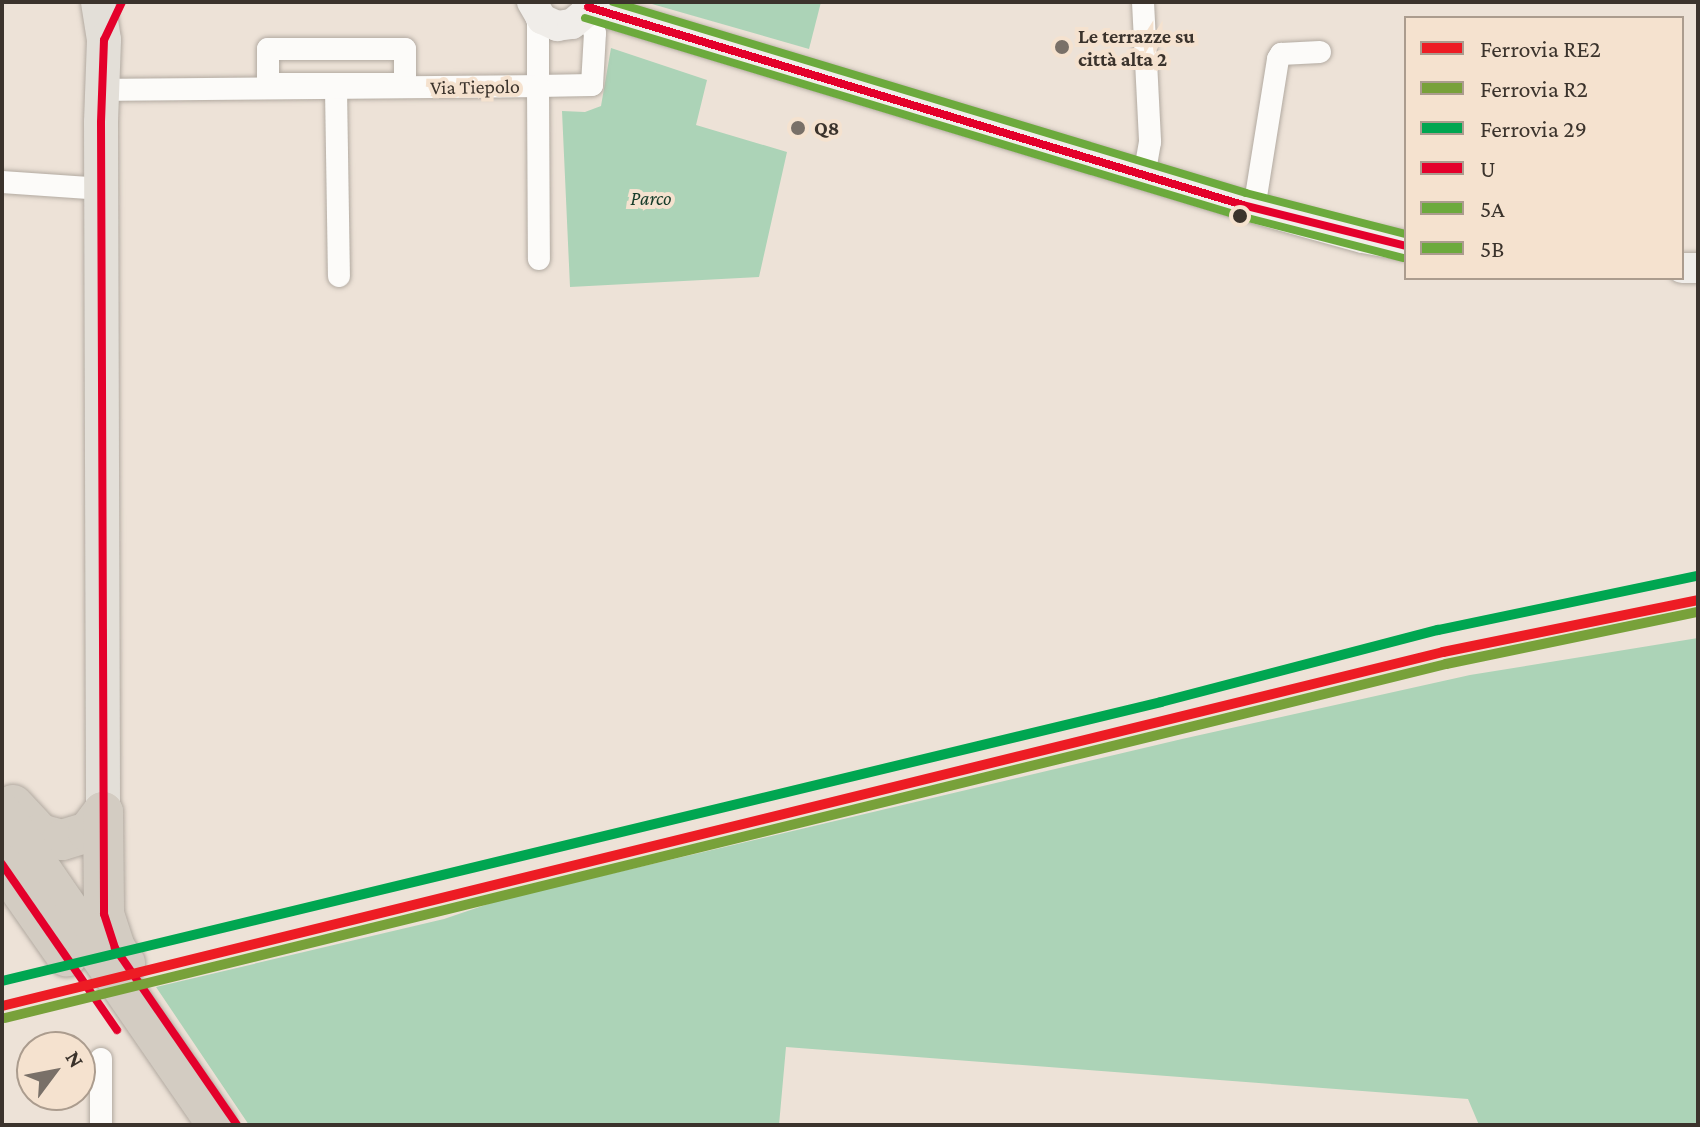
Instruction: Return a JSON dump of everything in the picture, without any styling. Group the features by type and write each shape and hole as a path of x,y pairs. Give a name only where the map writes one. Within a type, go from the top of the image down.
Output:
{"highway":[{"path":"2,788 29,826 52,839 80,837 103,812"},
{"path":"103,812 104,914 115,948 237,1125"},
{"path":"2,813 183,1125"},
{"path":"2,864 217,1125"}],"main road":[{"path":"98,2 104,40 103,812"},
{"path":"104,40 122,2"},
{"path":"532,4 542,19 557,26 572,24 587,7 1144,176 1256,199 1404,245"}],"street":[{"path":"1143,2 1150,142 1144,176"},
{"path":"532,4 538,22 538,86 592,85 595,33 587,7"},
{"path":"268,49 405,49 405,84 268,84 268,49"},
{"path":"1256,199 1278,59 1281,54 1320,52"},
{"name":"Via Tiepolo","path":"102,90 538,86 539,259"},
{"path":"336,89 339,276"},
{"path":"2,182 103,189"},
{"path":"101,1059 101,1125"}],"green space":[{"path":"645,2 821,2 809,49"},
{"name":"Parco","path":"611,48 707,80 696,125 787,152 759,277 570,287 562,111 585,112 601,106"},
{"path":"1698,638 1698,1125 1479,1125 1468,1099 786,1047 779,1125 249,1125 156,987 444,919 500,900 1182,739 1470,675"}],"rail line":[{"name":"29","path":"2,981 1161,702 1438,630 1696,576"},
{"name":"RE2","path":"2,1006 1443,652 1698,600"},
{"name":"R2","path":"5,1018 1446,664 1698,612"}],"transit line":[{"name":"U","path":"122,2 104,40 101,123 104,914 115,948 237,1125"},
{"name":"5B","path":"613,2 1246,193 1404,233"},
{"name":"U","path":"588,7 1243,205 1404,245"},
{"name":"5A","path":"585,18 1240,216 1404,258"},
{"name":"U","path":"2,864 117,1030"}],"place":[{"name":"Le terrazze su città alta 2","path":"1062,47"},
{"name":"Q8","path":"798,128"}]}
